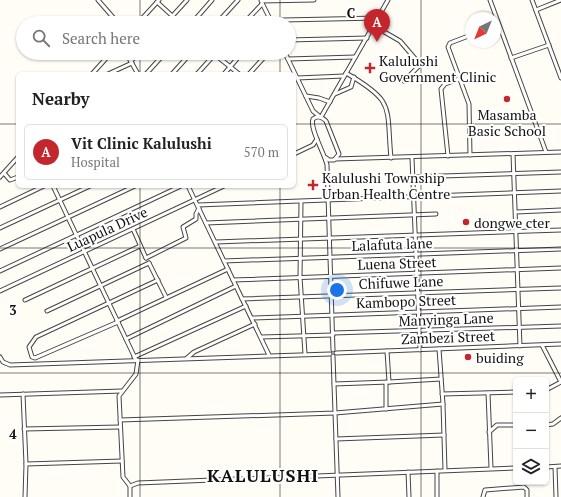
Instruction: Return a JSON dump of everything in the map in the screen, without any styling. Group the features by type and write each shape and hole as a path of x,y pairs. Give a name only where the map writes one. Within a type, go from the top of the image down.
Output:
{"street":[{"path":"98,0 112,16"},
{"path":"144,16 158,1 172,16 187,0"},
{"path":"198,16 212,0"},
{"path":"224,16 238,0"},
{"path":"250,16 261,2 314,0"},
{"path":"312,121 320,117 330,102 388,0"},
{"path":"490,0 494,12"},
{"path":"532,0 561,77"},
{"path":"536,10 561,0"},
{"path":"261,2 268,16"},
{"path":"296,22 378,18"},
{"path":"374,26 400,41 418,62 419,66 404,81"},
{"path":"501,34 546,152"},
{"path":"465,37 450,43 448,46 469,104 470,155"},
{"path":"296,40 367,38"},
{"path":"511,58 549,44"},
{"path":"296,59 355,57"},
{"path":"94,72 105,60"},
{"path":"148,72 159,60"},
{"path":"174,72 185,60"},
{"path":"199,72 208,60"},
{"path":"223,60 237,72"},
{"path":"226,72 236,60"},
{"path":"251,72 262,60"},
{"path":"288,60 294,72"},
{"path":"112,72 132,62 137,72"},
{"path":"346,72 375,90 387,109 391,158"},
{"path":"344,76 297,78 313,111 326,121 339,154 347,159"},
{"path":"334,95 352,86 354,77"},
{"path":"448,156 441,89 445,84 459,79"},
{"path":"306,96 319,98 330,102"},
{"path":"313,111 312,126 327,165 329,257 333,334 332,355 338,497"},
{"path":"296,153 313,145 317,138"},
{"path":"313,145 321,147"},
{"path":"325,157 333,160 561,152"},
{"path":"327,165 339,154"},
{"path":"513,154 520,346"},
{"path":"412,158 416,234 418,331 420,350"},
{"path":"0,177 16,159"},
{"path":"413,177 561,172"},
{"path":"4,173 10,180 16,178"},
{"path":"0,207 40,188"},
{"path":"54,188 91,268 136,359 136,374 119,396 122,462 124,480 130,486 130,497"},
{"path":"0,228 86,188"},
{"path":"0,249 131,188"},
{"path":"0,271 177,188"},
{"path":"189,188 269,355"},
{"name":"Luapula Drive","path":"0,291 220,188"},
{"path":"198,206 301,202 328,199 561,191"},
{"path":"301,202 300,277 305,354"},
{"path":"146,258 186,238 183,227 196,220 198,206"},
{"path":"516,212 561,210"},
{"path":"206,222 415,216 436,214"},
{"path":"133,228 140,246 166,297"},
{"path":"216,242 561,230"},
{"path":"25,300 140,246"},
{"name":"Lalafuta lane","path":"224,261 561,249"},
{"path":"47,311 149,264"},
{"name":"Luena Street","path":"233,280 561,268"},
{"path":"31,364 34,358 228,269"},
{"path":"34,358 29,347 34,339 158,280"},
{"path":"126,338 236,286"},
{"name":"Chifuwe Lane","path":"242,299 561,288"},
{"path":"136,359 246,306"},
{"name":"Kambopo Street","path":"252,318 302,315 561,307"},
{"path":"187,358 194,352 255,324"},
{"name":"Manyinga Lane","path":"261,337 561,326"},
{"name":"Zambezi Street","path":"336,353 561,344"},
{"path":"542,345 561,382 549,388"},
{"path":"439,349 443,404 445,470"},
{"path":"0,357 6,364 31,364 269,355 332,355 336,353 333,350"},
{"path":"386,410 388,351"},
{"path":"334,384 441,379"},
{"path":"0,394 122,391"},
{"path":"442,394 513,392"},
{"path":"23,394 26,464 25,497"},
{"path":"488,394 491,468"},
{"path":"120,420 335,414 443,404"},
{"path":"549,425 553,424 561,418"},
{"path":"489,432 497,425 513,425"},
{"path":"24,430 120,427"},
{"path":"336,439 444,435"},
{"path":"26,464 122,462"},
{"path":"549,467 561,466"},
{"path":"555,467 556,497"},
{"path":"130,486 138,483 513,468"},
{"path":"437,471 437,497"},
{"path":"408,472 409,497"},
{"path":"483,497 485,490 524,487 527,490 527,497"}],"place":[{"name":"Vit Clinic Kalulushi","path":"377,42"},
{"name":"Kalulushi Government Clinic","path":"370,68"},
{"name":"Masamba Basic School","path":"507,99"},
{"name":"Kalulushi Township Urban Health Centre","path":"313,185"},
{"name":"dongwe cter","path":"466,222"},
{"name":"buiding","path":"468,357"}],"district":[{"name":"KALULUSHI","path":"263,475"}]}
